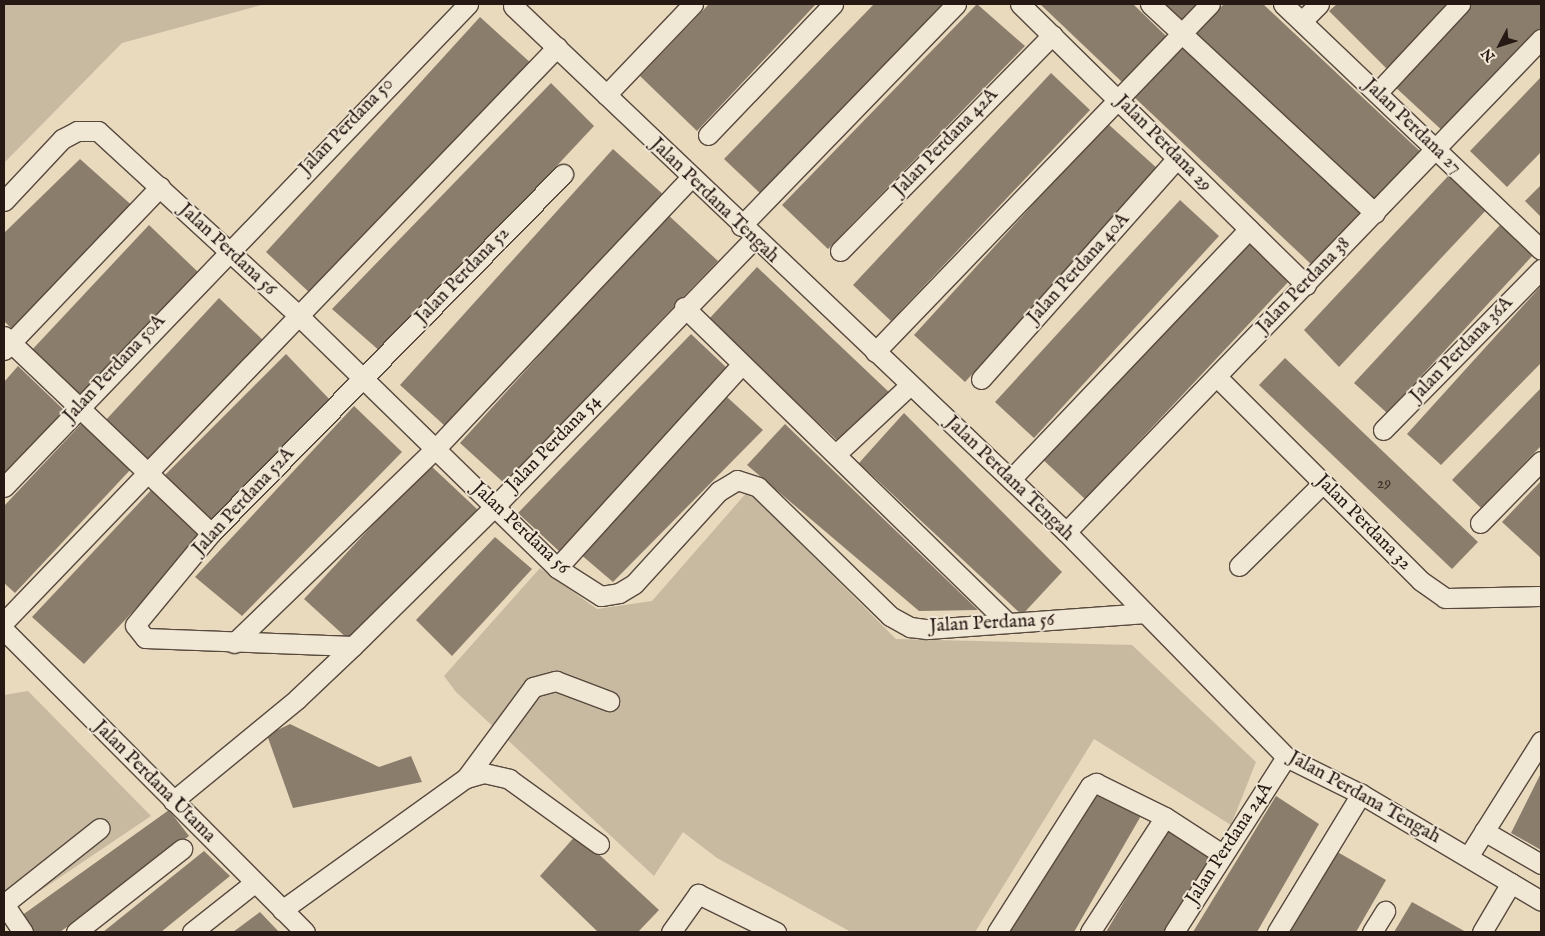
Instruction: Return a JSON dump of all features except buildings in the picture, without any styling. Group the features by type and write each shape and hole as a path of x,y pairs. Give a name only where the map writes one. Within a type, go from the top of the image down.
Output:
{"street":[{"name":"Jalan Perdana 50","path":"226,251 468,4"},
{"path":"606,95 693,4"},
{"path":"708,135 833,4"},
{"name":"Jalan Perdana 54","path":"173,801 297,699 494,507 684,307 747,233 956,4"},
{"name":"Jalan Perdana 29","path":"1020,4 1306,285"},
{"path":"1150,4 1375,213"},
{"path":"875,352 1210,4"},
{"name":"Jalan Perdana 27","path":"1283,4 1541,250"},
{"path":"1302,22 1319,4"},
{"path":"1377,93 1460,4"},
{"name":"Jalan Perdana Tengah","path":"513,6 747,233 1066,532 1143,614 1286,757 1361,794 1541,901"},
{"name":"Jalan Perdana 42A","path":"840,251 1052,35"},
{"name":"Jalan Perdana 38","path":"1066,532 1541,39"},
{"path":"4,622 557,48"},
{"name":"Jalan Perdana 56","path":"4,201 62,139 77,131 98,131 160,187 226,251 299,316 557,568 600,596 619,593 652,566 719,491 737,480 758,488 890,616 910,627 1143,614"},
{"name":"Jalan Perdana 40A","path":"981,379 1177,158"},
{"name":"Jalan Perdana 52","path":"363,378 563,174"},
{"path":"234,643 436,448 690,178"},
{"path":"160,187 6,343 79,407 211,533"},
{"path":"1011,479 1248,229"},
{"name":"Jalan Perdana 50A","path":"4,487 226,251"},
{"name":"Jalan Perdana 36A","path":"1383,430 1541,269"},
{"path":"684,307 740,366 836,454 1007,622"},
{"path":"557,568 740,366"},
{"name":"Jalan Perdana 32","path":"1217,377 1421,581 1445,598 1541,596"},
{"name":"Jalan Perdana 52A","path":"234,643 145,638 138,632 135,625 211,533 363,378"},
{"path":"836,454 910,385"},
{"path":"1480,523 1541,462"},
{"path":"1239,566 1323,483"},
{"name":"Jalan Perdana Utama","path":"4,630 254,883 305,932"},
{"path":"234,643 352,646"},
{"path":"4,654 25,652"},
{"path":"282,910 466,778 533,686 556,681 609,701"},
{"path":"1468,857 1538,753"},
{"name":"Jalan Perdana 24A","path":"1174,932 1222,854 1286,757"},
{"path":"466,778 484,773 509,779 600,844"},
{"path":"997,932 1090,786 1104,784 1166,817 1222,854"},
{"path":"1277,932 1361,794"},
{"path":"1090,932 1166,817"},
{"path":"23,932 4,904 100,828"},
{"path":"1484,831 1541,864"},
{"path":"76,932 182,849"},
{"path":"192,932 254,883"},
{"path":"1482,932 1511,883"},
{"path":"671,932 698,894 763,929"},
{"path":"1372,932 1385,911"}],"shaded area":[{"path":"4,4 265,4 122,43 4,163"},
{"path":"748,491 896,639 1132,645 1256,762 1231,825 1094,739 975,932 851,932 717,858 683,832 654,876 456,692 444,676 540,568 597,609 652,601"},
{"path":"28,691 151,816 4,915 4,695"}]}
